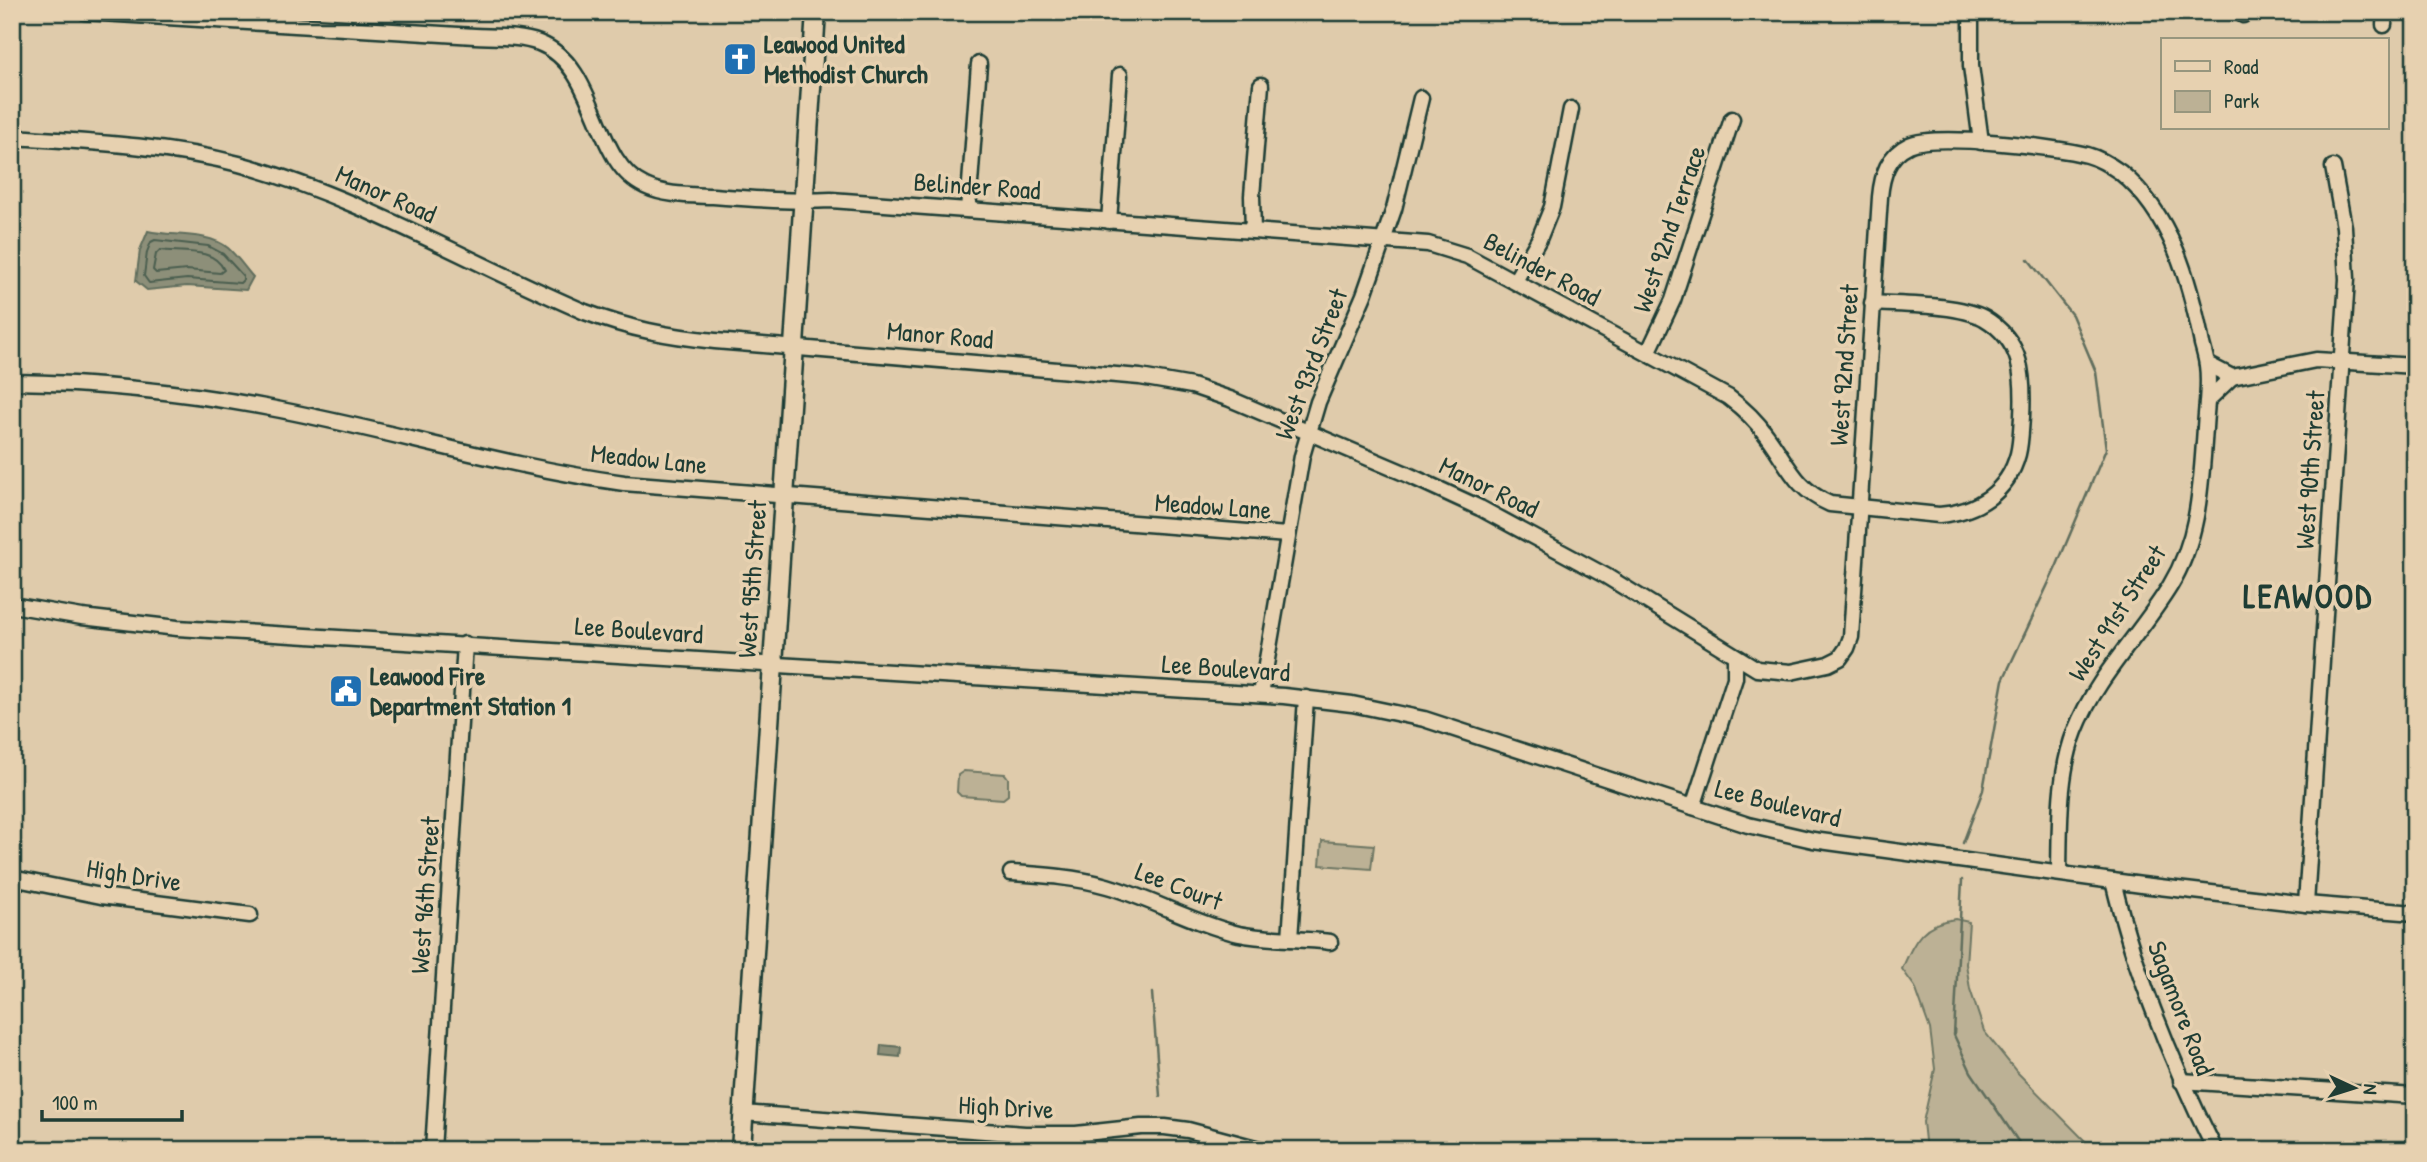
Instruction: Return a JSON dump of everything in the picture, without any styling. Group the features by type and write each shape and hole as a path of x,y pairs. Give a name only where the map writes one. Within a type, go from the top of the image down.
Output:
{"main road":[{"name":"West 95th Street","path":"741,1150 816,12"}],"street":[{"name":"Belinder Road","path":"85,12 537,42 567,62 577,77 614,155 626,172 644,186 667,193 803,201 831,200 1428,244 1450,249 1515,281 1718,391 1744,409 1768,438 1799,485 1830,504 1939,514 1965,511 1985,501 2001,487 2015,465 2019,451 2023,392 2021,363 2013,348 1993,325 1965,310 1872,303"},
{"path":"1971,12 1971,66 1982,142"},
{"path":"968,210 979,64"},
{"path":"1109,221 1120,75"},
{"path":"1253,231 1252,196 1261,85"},
{"name":"West 93rd Street","path":"1261,694 1302,456 1318,402 1364,295 1383,241 1401,182 1421,98"},
{"path":"1515,281 1545,226 1552,207 1571,109"},
{"name":"West 92nd Terrace","path":"1648,353 1673,300 1732,119"},
{"name":"Manor Road","path":"12,137 120,144 177,151 239,164 329,194 538,292 625,327 689,338 1169,380 1230,399 1480,508 1556,548 1757,669 1791,672 1830,663"},
{"name":"West 92nd Street","path":"1830,663 1840,658 1851,637 1881,183 1890,160 1908,145 1920,141 1982,142"},
{"name":"West 91st Street","path":"1982,142 2087,155 2110,165 2137,188 2159,218 2176,250 2192,296 2207,364 2208,400 2199,503 2189,544 2170,586 2097,688 2075,732 2064,779 2059,872"},
{"name":"West 90th Street","path":"2306,904 2342,362 2346,258 2344,227 2333,167"},
{"path":"2208,400 2232,377 2316,360 2415,366"},
{"path":"2207,364 2232,377"},
{"name":"Meadow Lane","path":"12,382 74,384 194,396 267,408 595,479 688,489 1287,535"},
{"name":"Lee Boulevard","path":"12,605 82,617 177,628 1306,698 1363,706 1424,719 1748,825 1814,840 2113,881 2306,904 2415,913"},
{"name":"West 96th Street","path":"433,1150 465,644"},
{"path":"1693,807 1735,678 1735,656"},
{"path":"1735,678 1757,669"},
{"path":"1290,939 1306,698"},
{"name":"Lee Court","path":"1011,873 1060,877 1106,885 1201,924 1241,934 1330,942"},
{"name":"High Drive","path":"12,878 101,896 250,915"},
{"name":"Sagamore Road","path":"2113,881 2121,915 2156,1018 2181,1081 2215,1150"},
{"path":"2181,1081 2415,1096"},
{"name":"High Drive","path":"743,1113 1049,1135 1165,1127 1188,1130 1263,1150"}],"green space":[{"path":"964,771 1005,774 1008,778 1008,795 1003,799 961,796 957,792 958,775"},
{"path":"1322,841 1374,845 1371,869 1320,865"},
{"path":"1955,919 1969,922 1966,964 1970,989 1984,1031 2016,1071 2094,1150 1926,1150 1923,1122 1935,1069 1930,1029 1915,987 1902,969 1916,941 1927,929"}],"water":[{"path":"148,231 200,237 220,243 231,251 253,277 246,290 187,286 147,290 136,281 140,250"},
{"path":"881,1045 901,1047 900,1057 880,1055"}],"waterway":[{"path":"1963,843 1983,790 2003,680 2057,565 2106,449 2096,372 2072,315 2028,259"},
{"path":"1962,880 1954,1035 1971,1072 2024,1150"},
{"path":"1152,993 1160,1096"}],"place":[{"name":"Leawood United Methodist Church","path":"740,59"},
{"name":"Leawood Fire Department Station 1","path":"346,691"}],"district":[{"name":"LEAWOOD","path":"2308,596"}]}
